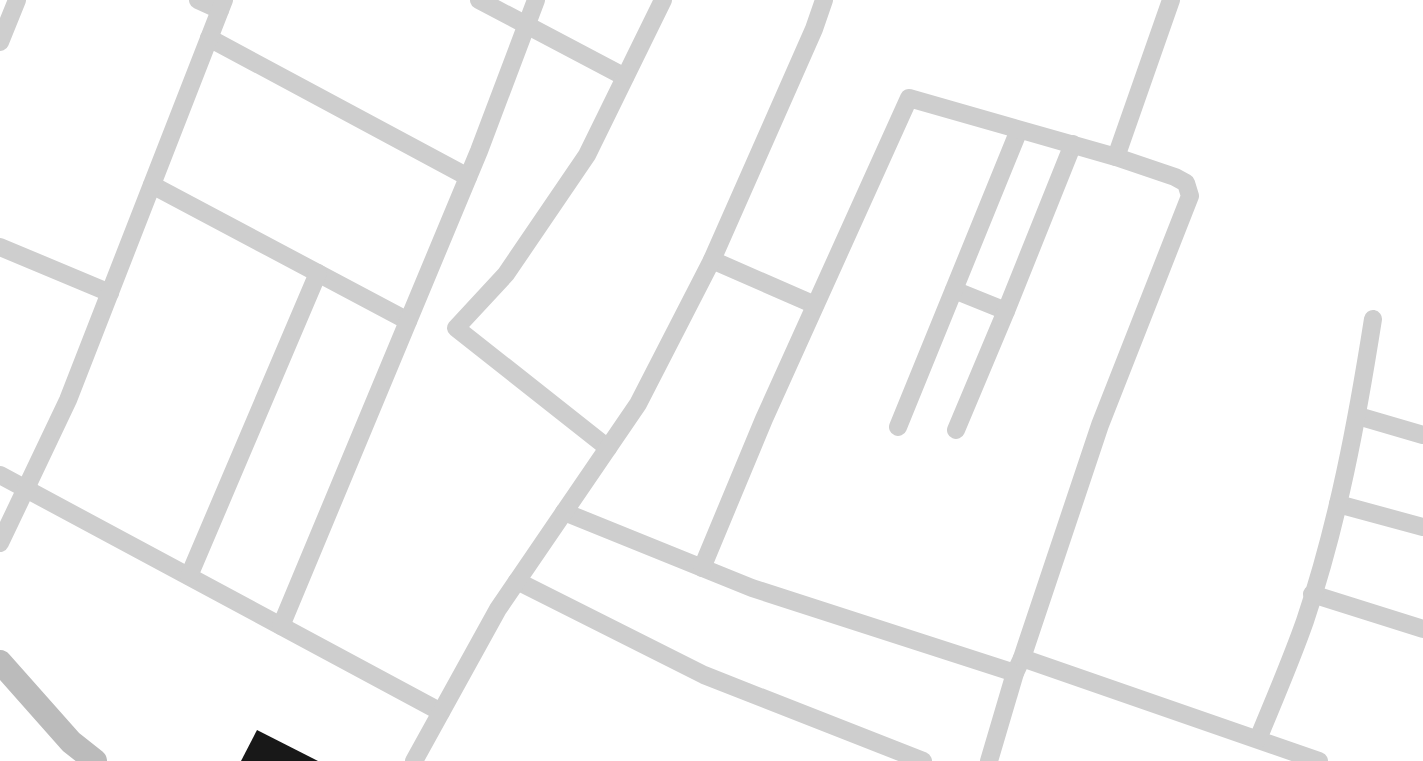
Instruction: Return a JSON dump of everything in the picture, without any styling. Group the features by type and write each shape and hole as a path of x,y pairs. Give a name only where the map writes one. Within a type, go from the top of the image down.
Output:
{"street":[{"path":"0,42 17,0"},
{"path":"0,543 68,400 222,5 198,0"},
{"path":"479,0 625,77"},
{"path":"281,626 468,177 536,0"},
{"path":"608,448 456,328 506,274 587,155 663,0"},
{"path":"414,761 498,609 638,404 712,260 814,29 824,0"},
{"path":"1116,158 1172,0"},
{"path":"209,38 468,177"},
{"path":"702,568 764,419 909,98 1073,144 1175,177 1186,183 1190,196 1100,424 1018,665 989,761"},
{"path":"898,427 1019,130"},
{"path":"956,430 1073,144"},
{"path":"152,184 408,321"},
{"path":"0,247 110,293"},
{"path":"712,260 815,305"},
{"path":"189,576 318,273"},
{"path":"954,290 1006,310"},
{"path":"1258,739 1305,621 1338,504 1358,416 1373,319"},
{"path":"1358,416 1423,435"},
{"path":"0,475 441,712"},
{"path":"1338,504 1423,527"},
{"path":"564,512 752,588 1018,665 1258,739 1309,759"},
{"path":"517,580 704,675 923,761"},
{"path":"1312,594 1423,629"},
{"path":"0,662 71,742 94,761"}],"building":[{"path":"257,730 318,761 241,761"}]}
